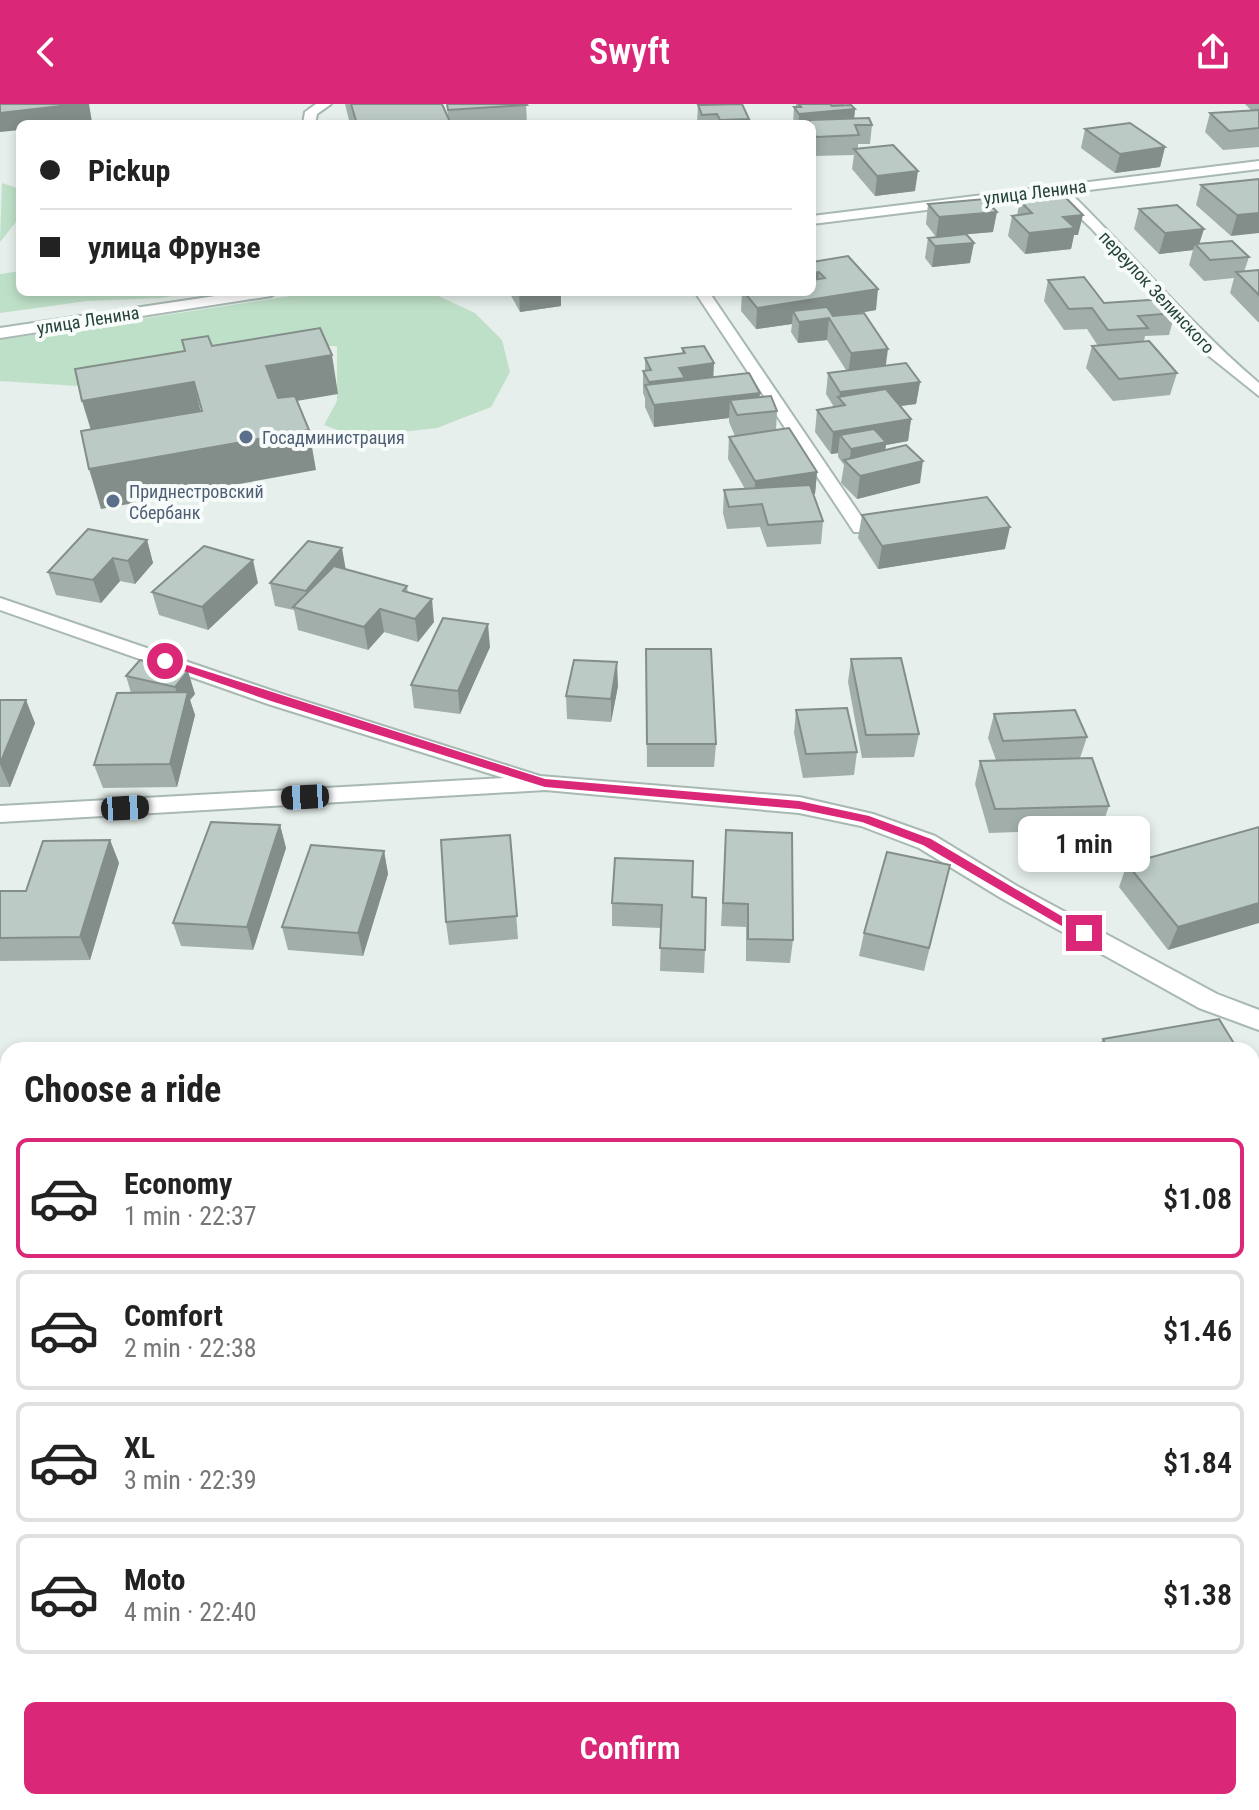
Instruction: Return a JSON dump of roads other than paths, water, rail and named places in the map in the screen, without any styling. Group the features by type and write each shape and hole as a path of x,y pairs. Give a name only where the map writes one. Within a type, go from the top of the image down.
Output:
{"street":[{"path":"310,120 311,112 325,104"},
{"name":"улица Ленина","path":"816,219 1259,165"},
{"name":"переулок Зелинского","path":"1058,189 1096,225 1209,349 1259,391"},
{"name":"улица Ленина","path":"0,333 245,296"},
{"path":"705,296 860,528"},
{"path":"0,604 275,699 545,783"},
{"path":"0,814 545,783 799,805 865,819 927,842 1009,892 1208,1001 1259,1020"}],"place":[{"name":"Госадминистрация","path":"246,437"},
{"name":"Приднестровский Сбербанк","path":"113,501"}]}
